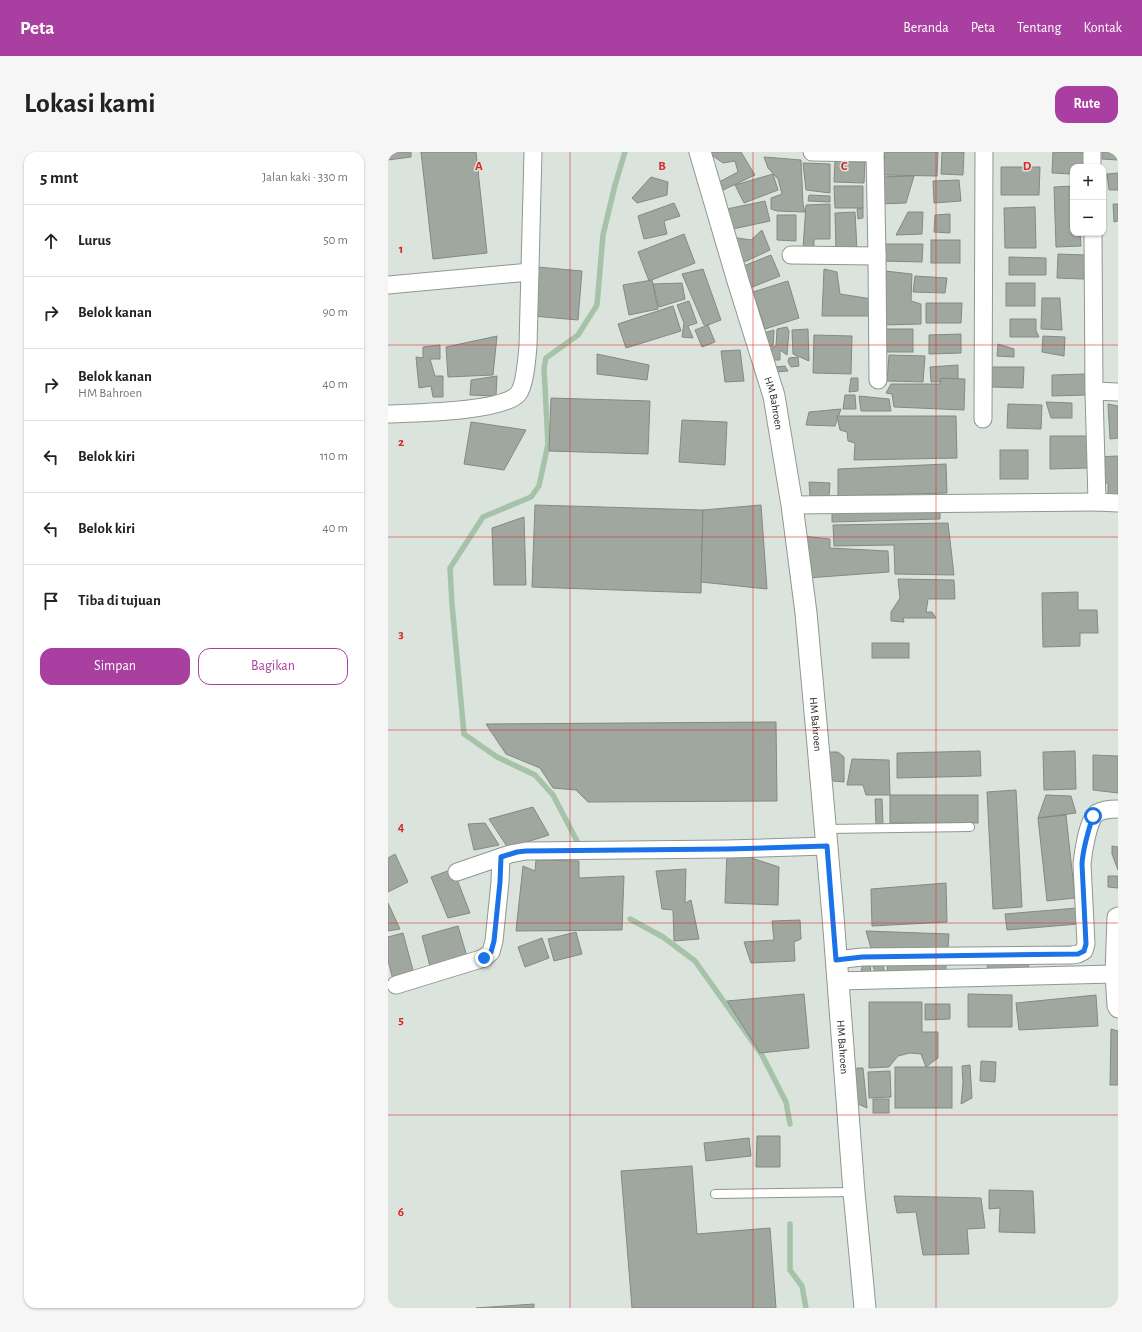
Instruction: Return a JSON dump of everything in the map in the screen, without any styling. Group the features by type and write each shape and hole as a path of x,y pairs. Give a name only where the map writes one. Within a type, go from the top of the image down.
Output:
{"street":[{"path":"388,414 473,408 504,403 518,394 525,376 528,346 533,152"},
{"name":"HM Bahroen","path":"700,152 774,396 792,505 806,613 838,982 854,1192 866,1308"},
{"path":"812,152 875,152 878,380"},
{"path":"983,418 984,152"},
{"path":"1092,152 1092,164"},
{"path":"1093,236 1094,391 1097,502"},
{"path":"791,255 877,256"},
{"path":"388,285 530,272"},
{"path":"1094,391 1118,392"},
{"path":"792,505 1097,502 1118,504"},
{"path":"836,960 862,957 1072,954 1084,951 1086,944 1082,864 1086,836 1093,816 1098,812 1118,809"},
{"path":"457,872 517,852 526,851 727,849 826,838"},
{"path":"396,985 484,958 491,952 494,941 501,857"},
{"path":"1118,916 1116,917 1114,974 1116,1006 1118,1009"},
{"path":"838,982 1114,974"}],"lane":[{"path":"826,838 970,827"},
{"path":"715,1194 854,1192"}],"building":[{"path":"388,152 411,152 411,157 388,160"},
{"path":"421,152 476,152 487,253 433,259"},
{"path":"706,152 741,152 755,175 721,191 717,183 738,172 735,161 723,163 713,156 708,156"},
{"path":"884,152 938,152 937,176 884,175"},
{"path":"942,152 964,152 963,175 941,174"},
{"path":"1053,152 1086,152 1086,164 1070,164 1070,174 1052,173"},
{"path":"1102,152 1118,152 1118,160 1102,159"},
{"path":"764,157 801,160 803,204 805,212 777,211 771,209 771,198 782,194 778,179 768,168"},
{"path":"835,161 865,162 864,183 834,182"},
{"path":"803,163 830,164 830,193 806,190"},
{"path":"1001,167 1040,167 1039,195 1001,195"},
{"path":"1118,173 1118,190 1109,190 1107,174"},
{"path":"773,174 778,190 744,203 735,185"},
{"path":"914,176 906,203 878,204 877,177"},
{"path":"651,177 668,182 667,195 637,203 632,198"},
{"path":"959,180 961,201 934,203 933,181"},
{"path":"834,186 863,186 863,208 835,208"},
{"path":"1070,186 1070,236 1080,236 1081,246 1056,247 1054,187"},
{"path":"809,195 830,196 830,202 808,201"},
{"path":"765,201 770,221 733,229 722,210"},
{"path":"674,203 680,216 664,221 667,234 644,239 638,216"},
{"path":"830,204 830,239 814,239 814,252 803,248 806,205"},
{"path":"1113,204 1118,204 1118,221 1114,222"},
{"path":"1035,207 1036,248 1005,248 1004,208"},
{"path":"863,208 863,218 858,219 857,209"},
{"path":"855,212 857,250 836,251 835,213"},
{"path":"908,212 923,212 922,234 896,235"},
{"path":"950,214 950,233 934,232 935,215"},
{"path":"777,215 796,215 796,241 777,240"},
{"path":"762,230 770,250 740,264 731,237 751,240"},
{"path":"684,234 695,263 649,281 638,252"},
{"path":"931,240 960,240 960,263 931,263"},
{"path":"883,244 923,244 922,262 883,261"},
{"path":"1058,254 1085,255 1084,279 1057,278"},
{"path":"771,255 780,276 750,288 741,267"},
{"path":"1009,257 1046,258 1046,275 1009,275"},
{"path":"537,267 582,271 578,320 533,316"},
{"path":"703,269 721,320 708,325 704,325 682,274"},
{"path":"824,269 837,272 840,294 872,299 870,316 822,316"},
{"path":"885,271 912,274 911,301 921,304 921,324 885,325"},
{"path":"915,276 947,278 945,293 913,292"},
{"path":"652,280 658,309 629,315 623,285"},
{"path":"788,281 799,318 765,329 753,292"},
{"path":"682,283 685,299 659,307 653,284"},
{"path":"1006,283 1035,283 1035,306 1006,306"},
{"path":"1042,298 1060,298 1062,330 1041,329"},
{"path":"689,301 697,323 688,326 693,338 682,337 684,323 677,305"},
{"path":"926,303 962,303 961,323 926,323"},
{"path":"673,306 681,331 626,348 618,324"},
{"path":"1010,319 1036,319 1036,331 1039,337 1010,337"},
{"path":"708,325 715,342 702,347 695,330"},
{"path":"787,327 789,331 787,355 780,350 780,360 771,360 771,349 776,346 777,329"},
{"path":"808,329 809,361 793,354 792,330"},
{"path":"883,329 913,329 913,352 883,352"},
{"path":"774,330 773,347 762,344 764,333"},
{"path":"961,334 961,353 929,354 929,335"},
{"path":"814,335 852,336 851,374 813,373"},
{"path":"497,336 493,375 448,377 446,347"},
{"path":"1043,336 1065,337 1064,356 1042,352"},
{"path":"998,344 1014,349 1014,357 997,356"},
{"path":"440,345 440,359 430,359 435,376 443,376 443,397 433,397 431,386 419,388 416,357 423,358 423,347"},
{"path":"740,350 744,381 725,382 721,351"},
{"path":"597,354 649,365 647,380 597,374"},
{"path":"889,355 925,356 923,382 887,381"},
{"path":"798,357 799,366 791,367 788,362 789,358"},
{"path":"958,365 958,381 931,382 930,367"},
{"path":"785,366 788,371 776,372 775,367"},
{"path":"991,367 1024,367 1023,388 992,387"},
{"path":"1085,374 1086,395 1052,396 1052,375"},
{"path":"497,376 496,396 470,395 471,380"},
{"path":"851,378 858,378 858,391 849,392"},
{"path":"941,378 965,379 964,410 894,407 892,394 886,393 891,384 940,384"},
{"path":"845,395 855,395 856,409 843,409"},
{"path":"859,396 889,399 891,411 861,411"},
{"path":"551,398 650,401 648,454 549,451"},
{"path":"1046,402 1072,403 1072,418 1051,418"},
{"path":"1008,404 1042,405 1041,429 1007,428"},
{"path":"1108,404 1118,406 1118,438 1110,439"},
{"path":"841,409 835,426 806,425 809,412"},
{"path":"837,416 956,416 957,458 854,460 855,443 848,441 847,432 840,430"},
{"path":"682,420 727,422 725,465 679,462"},
{"path":"471,422 526,430 504,470 464,464"},
{"path":"1050,436 1088,436 1088,468 1050,469"},
{"path":"1000,450 1028,450 1028,479 1000,479"},
{"path":"1118,456 1118,500 1108,500 1108,483 1096,483 1096,457"},
{"path":"946,464 947,493 838,496 838,469"},
{"path":"809,482 830,483 829,496 810,496"},
{"path":"535,505 703,510 701,593 532,587"},
{"path":"761,505 767,589 701,582 703,510"},
{"path":"940,506 940,519 832,522 832,508"},
{"path":"524,517 526,585 494,585 492,528"},
{"path":"948,523 954,575 895,574 894,545 834,546 833,525"},
{"path":"802,536 830,539 830,548 888,551 889,572 807,578"},
{"path":"898,579 954,580 955,599 928,599 926,612 932,612 936,618 903,618 904,622 891,621 891,612 900,598"},
{"path":"1078,592 1078,610 1097,610 1098,633 1080,633 1080,646 1043,647 1042,593"},
{"path":"872,643 909,643 909,658 872,658"},
{"path":"776,722 777,801 588,802 576,790 553,788 540,768 506,754 486,724"},
{"path":"980,751 981,776 897,778 897,753"},
{"path":"1075,751 1076,789 1044,790 1043,752"},
{"path":"824,752 838,752 844,757 844,782 833,781"},
{"path":"1093,755 1118,756 1118,793 1093,790"},
{"path":"852,759 889,760 890,795 866,795 863,785 847,785"},
{"path":"1016,790 1022,907 993,909 987,792"},
{"path":"890,795 978,795 978,823 890,823"},
{"path":"1046,795 1071,796 1076,813 1038,818"},
{"path":"875,799 882,799 883,825 876,825"},
{"path":"533,807 549,835 508,848 489,819"},
{"path":"1066,815 1075,898 1047,901 1038,818"},
{"path":"485,823 499,845 474,850 468,824"},
{"path":"1112,846 1118,847 1118,870 1112,854"},
{"path":"727,850 779,867 778,905 725,903"},
{"path":"395,854 408,882 388,892 388,858"},
{"path":"536,860 579,861 579,878 624,876 622,930 516,931 523,866 535,871"},
{"path":"453,869 470,913 448,918 431,877"},
{"path":"686,869 685,903 691,900 699,939 674,941 673,910 662,909 656,871"},
{"path":"1108,876 1118,876 1118,888 1108,887"},
{"path":"946,883 947,922 872,926 871,889"},
{"path":"388,903 400,929 388,931"},
{"path":"1077,908 1079,924 1007,930 1005,914"},
{"path":"800,920 801,939 794,942 795,961 751,963 744,942 774,940 772,921"},
{"path":"458,926 468,960 431,970 422,936"},
{"path":"866,931 949,934 948,949 871,948"},
{"path":"576,932 582,954 554,961 548,939"},
{"path":"403,933 414,974 393,980 388,960 388,937"},
{"path":"542,938 549,958 525,967 518,947"},
{"path":"1028,960 1029,972 988,974 987,962"},
{"path":"863,963 870,964 871,974 861,972"},
{"path":"946,963 946,973 888,975 887,965"},
{"path":"883,965 885,974 875,972 873,966"},
{"path":"804,994 809,1048 760,1053 727,1001"},
{"path":"968,994 1012,995 1012,1027 968,1027"},
{"path":"1096,995 1098,1026 1019,1030 1016,1003"},
{"path":"869,1002 922,1002 922,1032 938,1032 938,1058 926,1067 921,1054 910,1053 898,1056 889,1067 869,1068"},
{"path":"925,1004 950,1004 950,1019 925,1020"},
{"path":"1111,1029 1118,1031 1118,1085 1110,1085"},
{"path":"981,1061 996,1062 995,1082 980,1081"},
{"path":"970,1065 972,1098 961,1104 963,1083 962,1066"},
{"path":"895,1067 952,1067 952,1108 895,1108"},
{"path":"857,1068 863,1068 867,1108 858,1104 852,1076"},
{"path":"890,1071 891,1097 869,1098 868,1072"},
{"path":"873,1099 889,1099 889,1113 873,1113"},
{"path":"757,1136 780,1136 780,1167 756,1167"},
{"path":"749,1138 751,1156 706,1161 704,1143"},
{"path":"692,1166 697,1234 770,1228 776,1308 632,1308 621,1171"},
{"path":"989,1190 1033,1191 1035,1233 999,1232 1000,1208 989,1209"},
{"path":"894,1196 981,1198 985,1228 967,1229 969,1254 923,1255 916,1212 897,1213"},
{"path":"534,1304 534,1308 476,1308"}],"waterway":[{"path":"577,841 553,795 535,775 497,757 464,734 450,568 483,517 531,497 539,486 548,444 544,368 546,358 578,335 597,305 603,235 615,185 625,152"},
{"path":"630,919 663,937 695,961 762,1055 786,1102 790,1124"},
{"path":"790,1224 790,1270 802,1286 806,1308"}],"route":[{"path":"484,958 491,952 494,941 501,857 510,854 526,851 727,849 827,846 836,960 847,960 862,957 1078,954 1084,951 1087,938 1082,864 1086,836 1093,816"}]}
